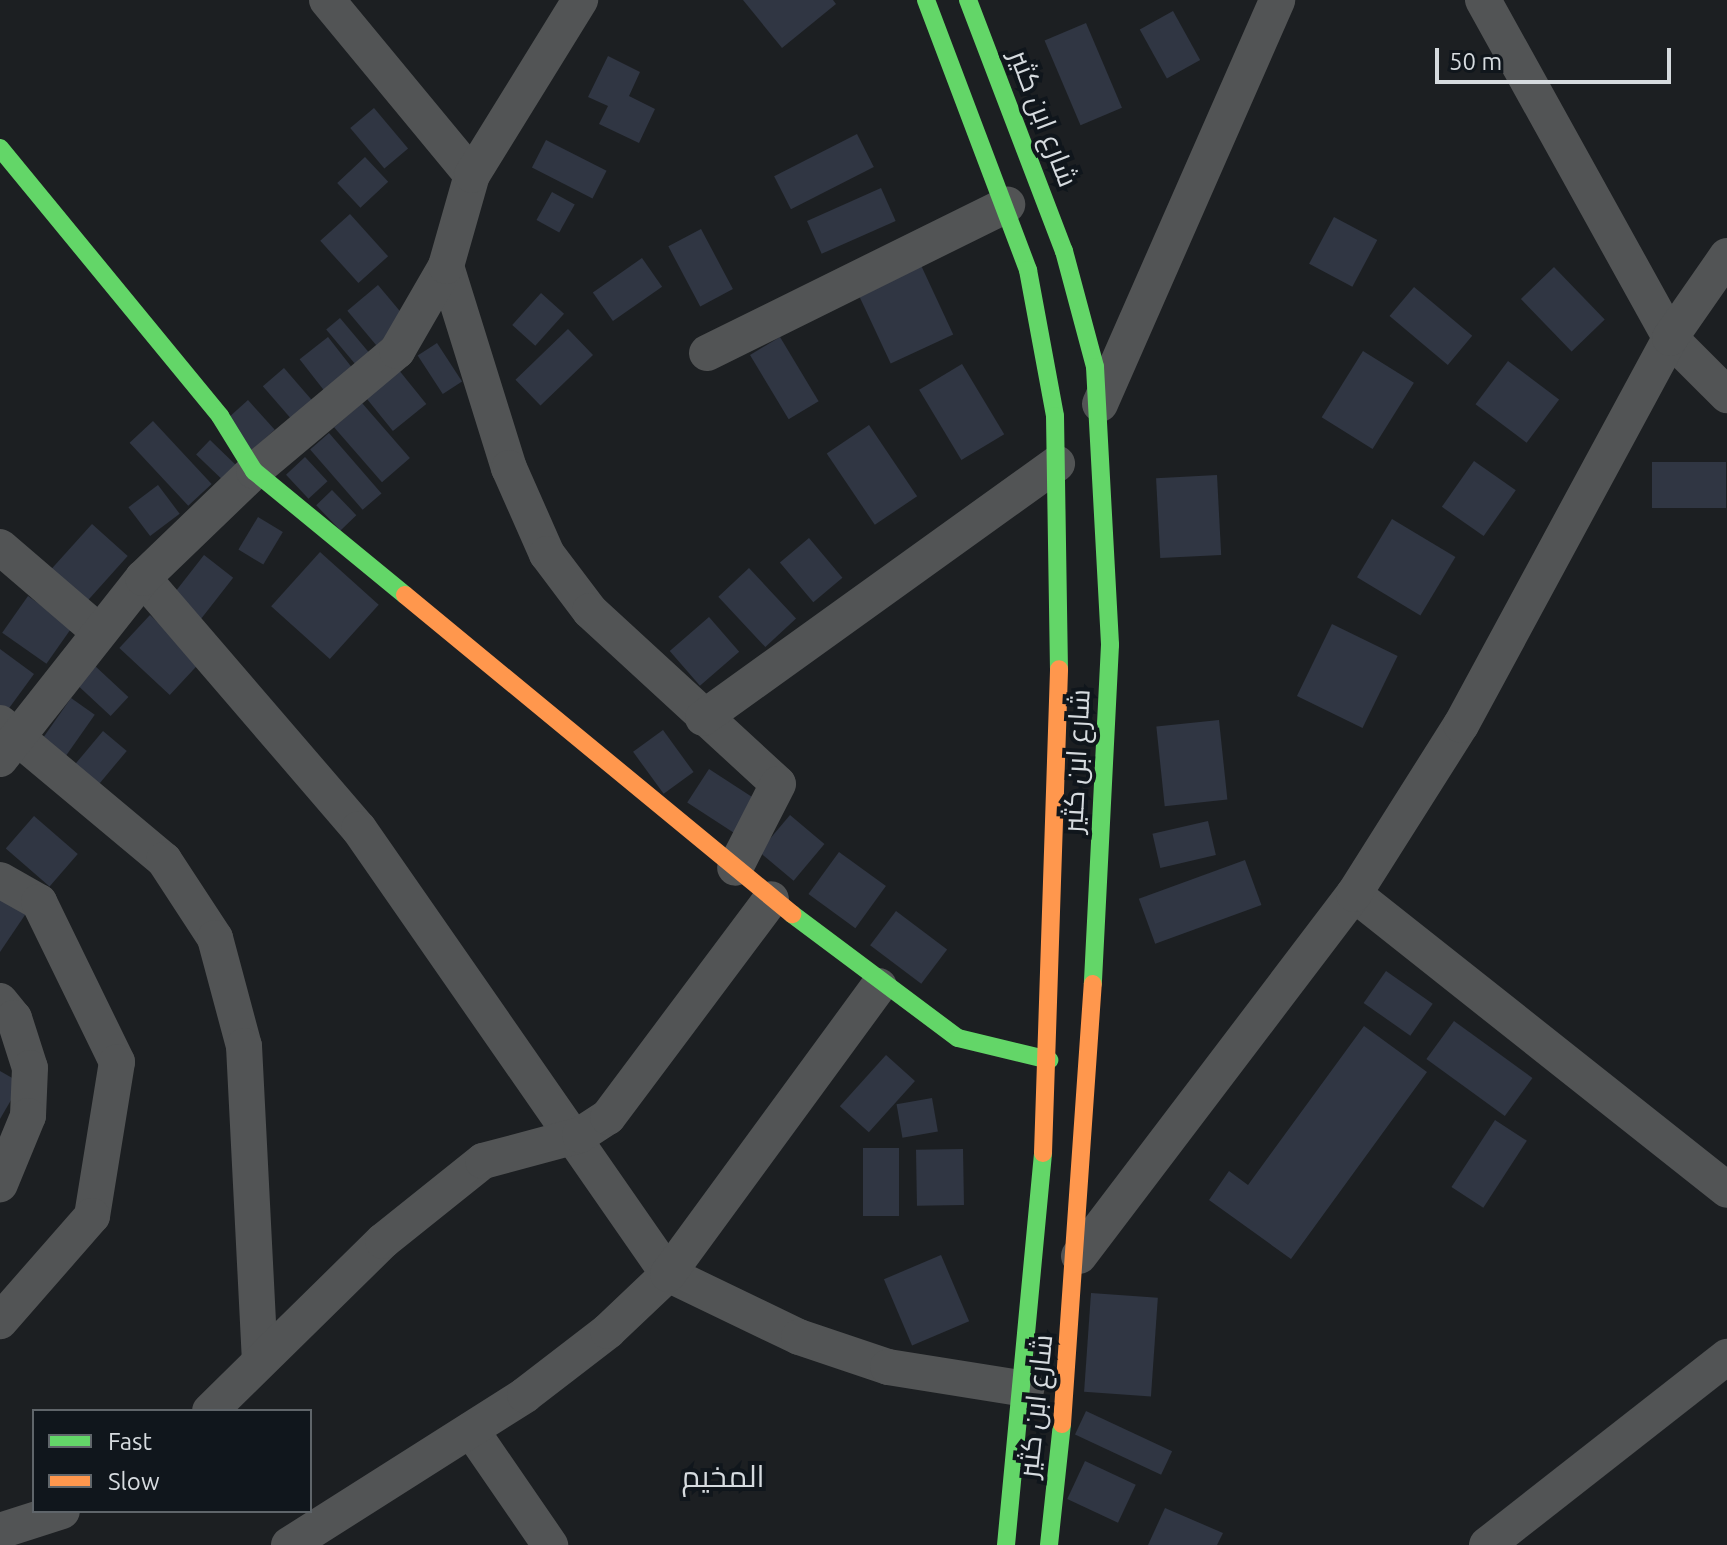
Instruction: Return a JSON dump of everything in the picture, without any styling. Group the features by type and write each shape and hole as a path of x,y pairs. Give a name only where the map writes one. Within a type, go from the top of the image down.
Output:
{"street":[{"path":"327,0 472,175"},
{"path":"260,1358 244,1046 215,938 164,860 6,739 143,578 254,471 397,351 446,266 472,175 580,0"},
{"name":"شارع ابن كثير","path":"926,0 1007,205 1047,355 1057,464 1063,587 1049,1060 1026,1389 1006,1545"},
{"name":"شارع ابن كثير","path":"968,0 1064,251 1100,404 1110,645 1079,1256 1049,1545"},
{"path":"1100,404 1277,0"},
{"path":"1483,0 1670,338 1727,395"},
{"path":"0,148 220,416 254,471 879,986 958,1038 1049,1060"},
{"path":"707,353 1007,205"},
{"path":"1079,1256 1354,894 1461,725 1670,338 1727,256"},
{"path":"446,266 509,468 547,554 590,611 778,784 735,868"},
{"path":"703,718 1057,464"},
{"path":"0,547 97,630"},
{"path":"143,578 359,829 569,1138 668,1274 799,1337 888,1367 1026,1389"},
{"path":"0,880 39,902 117,1062 92,1216 0,1321"},
{"path":"1354,894 1727,1190"},
{"path":"212,1409 260,1358 383,1241 483,1161 569,1138 601,1123 633,1089 771,899"},
{"path":"289,1545 569,1364 668,1274 879,986"},
{"path":"0,1001 14,1018 30,1068 28,1116 0,1184"},
{"path":"1487,1545 1727,1357"},
{"path":"471,1430 550,1545"},
{"path":"0,1531 56,1513"}],"building":[{"path":"743,0 833,0 836,4 782,48"},
{"path":"1173,11 1200,60 1167,78 1140,29"},
{"path":"1086,23 1122,108 1081,125 1045,41"},
{"path":"608,56 640,72 629,96 655,109 639,143 599,124 608,106 588,97"},
{"path":"374,108 408,149 384,169 350,128"},
{"path":"857,134 874,167 791,209 774,176"},
{"path":"546,140 607,171 593,198 532,168"},
{"path":"365,157 388,182 360,208 337,183"},
{"path":"881,188 896,221 822,254 807,221"},
{"path":"552,192 575,205 559,233 536,220"},
{"path":"350,214 388,256 358,283 320,241"},
{"path":"1334,217 1377,240 1352,287 1309,264"},
{"path":"701,229 733,289 700,306 668,246"},
{"path":"642,258 662,287 613,321 593,292"},
{"path":"919,261 953,334 891,364 856,290"},
{"path":"1554,267 1605,320 1572,351 1521,299"},
{"path":"378,285 407,319 376,345 347,311"},
{"path":"1414,287 1472,336 1448,365 1390,316"},
{"path":"541,293 564,314 535,346 512,325"},
{"path":"340,318 369,352 355,364 326,330"},
{"path":"568,329 593,355 540,406 515,380"},
{"path":"328,337 358,375 329,397 300,359"},
{"path":"780,337 819,401 789,419 750,355"},
{"path":"437,343 462,382 443,394 418,356"},
{"path":"1363,351 1414,383 1373,449 1322,417"},
{"path":"1508,361 1559,400 1527,443 1476,404"},
{"path":"962,364 1004,434 961,460 919,390"},
{"path":"284,368 312,400 291,419 263,386"},
{"path":"398,369 426,404 393,431 365,396"},
{"path":"248,400 275,430 251,451 224,421"},
{"path":"362,403 410,458 382,482 334,427"},
{"path":"153,421 212,484 188,506 130,443"},
{"path":"869,425 917,496 875,525 827,454"},
{"path":"329,433 381,493 363,510 310,449"},
{"path":"210,440 237,466 223,480 196,454"},
{"path":"305,457 328,481 308,499 286,475"},
{"path":"1474,461 1516,490 1484,536 1442,507"},
{"path":"1652,462 1726,462 1726,508 1652,508"},
{"path":"1217,475 1221,555 1160,558 1156,478"},
{"path":"158,485 180,514 150,536 128,507"},
{"path":"332,490 356,515 340,530 316,505"},
{"path":"258,517 283,532 263,565 238,550"},
{"path":"1392,519 1455,557 1420,615 1357,577"},
{"path":"92,524 128,556 84,605 48,573"},
{"path":"809,538 842,578 813,602 780,562"},
{"path":"320,552 379,605 330,659 271,606"},
{"path":"204,555 233,578 197,624 168,601"},
{"path":"749,568 796,618 765,647 718,597"},
{"path":"28,596 72,627 46,664 2,633"},
{"path":"150,615 200,662 170,695 119,648"},
{"path":"709,617 739,652 700,686 670,651"},
{"path":"1332,624 1398,656 1363,728 1297,696"},
{"path":"0,649 34,674 7,711 0,706"},
{"path":"94,665 128,697 111,716 76,684"},
{"path":"71,698 95,715 65,757 41,741"},
{"path":"1219,720 1227,800 1165,806 1156,727"},
{"path":"663,730 694,772 664,794 633,752"},
{"path":"103,731 127,751 97,786 73,766"},
{"path":"709,769 756,799 734,833 687,803"},
{"path":"790,815 824,844 794,881 759,852"},
{"path":"34,816 78,854 50,887 6,848"},
{"path":"1208,821 1216,855 1160,868 1152,834"},
{"path":"839,852 886,886 855,928 808,894"},
{"path":"1245,860 1261,905 1155,944 1139,899"},
{"path":"0,894 27,912 0,952"},
{"path":"896,911 947,950 921,984 870,945"},
{"path":"1386,971 1433,1004 1410,1036 1364,1003"},
{"path":"1454,1021 1532,1078 1505,1116 1426,1059"},
{"path":"1364,1026 1427,1072 1291,1259 1209,1200 1229,1171 1248,1185"},
{"path":"886,1055 915,1081 869,1132 840,1106"},
{"path":"0,1071 21,1083 0,1119"},
{"path":"932,1098 938,1131 902,1138 897,1104"},
{"path":"1495,1120 1527,1141 1483,1208 1451,1187"},
{"path":"863,1148 899,1148 899,1216 863,1216"},
{"path":"963,1149 964,1205 917,1206 916,1150"},
{"path":"941,1255 969,1321 912,1346 884,1279"},
{"path":"1091,1293 1158,1298 1151,1396 1084,1392"},
{"path":"1086,1411 1172,1451 1161,1475 1075,1435"},
{"path":"1085,1461 1136,1485 1118,1523 1067,1499"},
{"path":"1165,1508 1223,1533 1217,1545 1148,1545"}],"traffic: fast":[{"path":"926,0 1028,270 1055,416 1059,669"},
{"path":"968,0 1064,251 1095,367 1110,645 1093,984"},
{"path":"0,148 220,416 254,471 405,595"},
{"path":"792,914 958,1038 1049,1060"},
{"path":"1006,1545 1043,1153"},
{"path":"1049,1545 1062,1424"}],"traffic: slow":[{"path":"405,595 792,914"},
{"path":"1043,1153 1059,669"},
{"path":"1062,1424 1093,984"}],"district":[{"name":"المخيم","path":"723,1476"}]}
